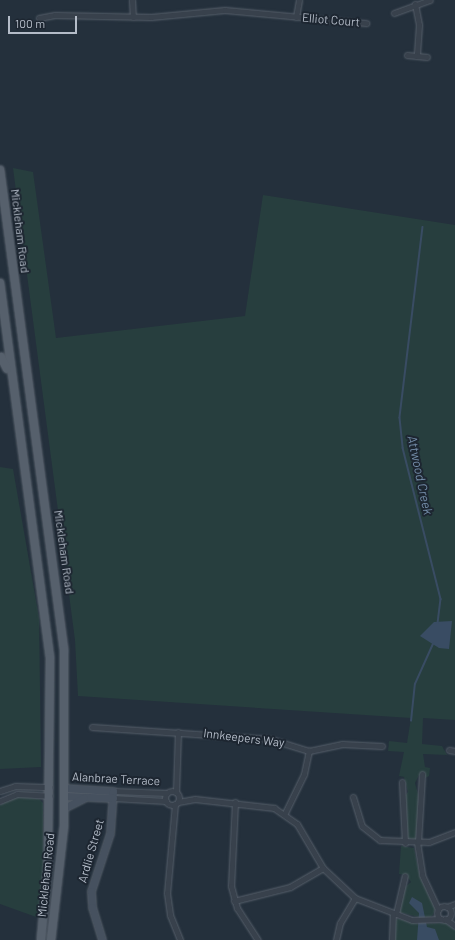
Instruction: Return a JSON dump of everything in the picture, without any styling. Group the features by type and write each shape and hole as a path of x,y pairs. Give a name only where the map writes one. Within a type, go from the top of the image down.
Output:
{"main road":[{"name":"Mickleham Road","path":"0,170 2,203 63,636 64,808 50,940"},
{"name":"Mickleham Road","path":"0,284 48,630 52,684 50,796 41,940"},
{"path":"9,354 24,355"},
{"path":"1,357 12,377"},
{"path":"50,787 64,792"},
{"path":"50,796 64,792"}],"street":[{"path":"132,0 133,17"},
{"path":"296,17 298,0"},
{"path":"394,13 415,4 430,0"},
{"path":"415,4 419,25 417,56"},
{"name":"Elliot Court","path":"39,18 133,17 225,10 366,23"},
{"path":"407,55 427,57"},
{"name":"Innkeepers Way","path":"92,727 270,739 309,751"},
{"path":"178,732 172,803 168,905 180,940"},
{"path":"285,813 304,774 309,751 335,744 382,746"},
{"path":"422,774 417,842 420,866 434,897 444,912 455,924"},
{"path":"402,782 405,843"},
{"path":"0,791 15,786 50,787"},
{"name":"Alanbrae Terrace","path":"64,792 113,794 173,792 195,799 266,805 285,813 304,832 323,868 355,898 412,920 429,920 455,905"},
{"name":"Alanbrae Terrace","path":"64,792 86,797 113,794 172,803 195,799"},
{"path":"172,803 173,792"},
{"path":"0,801 17,794 50,796"},
{"name":"Ardlie Street","path":"102,940 92,907 91,891 110,833 113,794"},
{"path":"64,808 86,797"},
{"path":"353,797 356,815 366,831 387,842 405,843 442,839 455,832"},
{"path":"235,802 230,872 234,901 258,940"},
{"path":"234,901 290,887 323,868"},
{"path":"392,940 394,914 405,876"},
{"path":"336,940 340,923 355,898"}],"green space":[{"path":"13,168 33,172 56,338 245,316 263,195 455,225 455,720 423,718 422,744 442,746 447,755 423,754 425,767 430,768 429,776 425,778 419,775 415,783 420,801 416,840 407,841 404,797 408,792 404,777 399,776 404,752 388,751 389,741 407,743 411,718 78,696 75,640"},
{"path":"0,467 13,469 39,618 41,767 0,769"},
{"path":"18,795 39,799 43,803 44,884 39,918 0,904 0,805"},
{"path":"401,846 414,848 420,877 435,908 433,915 426,919 399,912 404,888 411,882 406,875 399,874"},
{"path":"399,919 418,924 445,923 455,930 455,940 395,940 395,920"}],"water":[{"path":"452,621 449,649 439,648 420,636 434,622"},
{"path":"412,897 422,903 427,927 435,929 439,940 417,940 419,913 409,903"}],"waterway":[{"name":"Attwood Creek","path":"423,227 400,418 403,448 441,599 438,623"},
{"name":"Attwood Creek","path":"411,721 415,684 433,644"}]}
